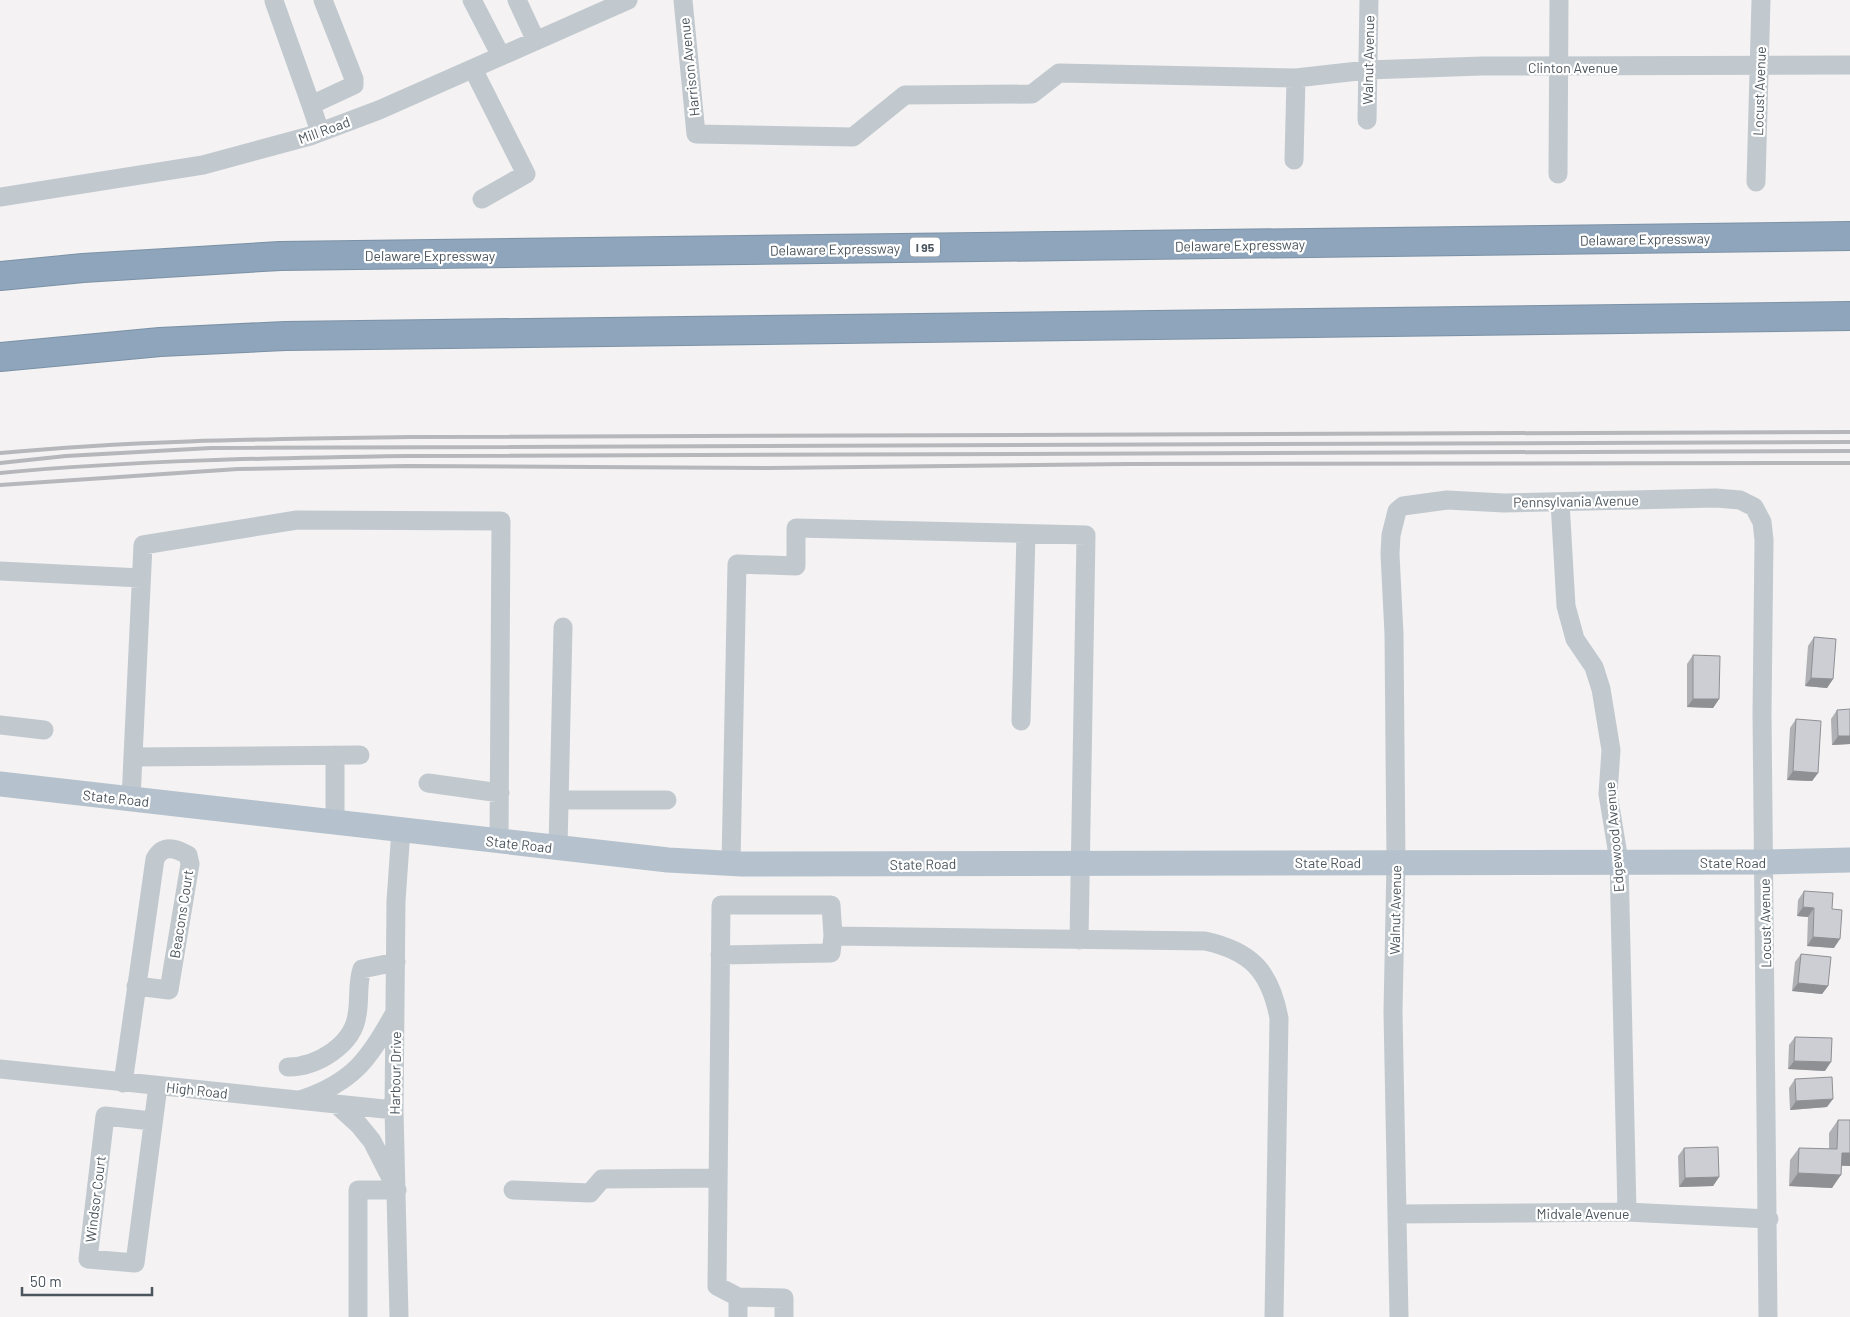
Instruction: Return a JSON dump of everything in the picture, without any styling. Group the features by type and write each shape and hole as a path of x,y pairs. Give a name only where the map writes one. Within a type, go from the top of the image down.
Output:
{"highway":[{"name":"Delaware Expressway","path":"0,276 83,268 280,256 1850,236"},
{"path":"0,357 160,342 285,336 1850,316"}],"main road":[{"name":"State Road","path":"0,784 499,842 668,860 731,863 1764,862 1850,860"}],"street":[{"path":"274,0 320,132"},
{"path":"311,105 354,85 354,79 322,0"},
{"path":"472,0 501,56"},
{"path":"517,0 536,41"},
{"name":"Mill Road","path":"0,197 203,165 255,153 379,110 628,0"},
{"name":"Harrison Avenue","path":"683,0 696,134"},
{"name":"Walnut Avenue","path":"1367,120 1369,0"},
{"path":"1558,174 1559,0"},
{"name":"Locust Avenue","path":"1756,182 1760,0"},
{"name":"Clinton Avenue","path":"696,134 853,137 905,95 1032,94 1059,73 1296,78 1367,70 1482,66 1760,67 1850,65"},
{"path":"473,68 526,174 482,199"},
{"path":"1294,160 1296,78"},
{"name":"Pennsylvania Avenue","path":"1403,506 1447,500 1560,502 1716,498 1750,503"},
{"name":"Edgewood Avenue","path":"1560,502 1562,562 1570,628 1594,667 1601,688 1608,722 1611,750 1608,794 1619,861 1627,1212"},
{"name":"Locust Avenue","path":"1750,503 1759,512 1764,540 1762,713 1769,1219 1768,1317"},
{"name":"Walnut Avenue","path":"1399,1317 1393,1012 1396,862 1394,634 1390,554 1391,535 1397,511 1403,506"},
{"path":"131,799 143,545 288,522 501,521 499,842"},
{"path":"731,863 737,564 796,566 796,528 1086,535 1079,940"},
{"path":"1021,721 1026,534"},
{"path":"0,571 142,578"},
{"path":"558,848 563,627"},
{"path":"0,725 44,730"},
{"path":"335,755 336,822"},
{"path":"133,757 360,755"},
{"path":"428,782 500,793"},
{"path":"559,800 667,800"},
{"name":"Harbour Drive","path":"399,1317 394,1110 396,901 402,830"},
{"name":"Beacons Court","path":"122,1083 154,859 159,851 176,848 188,855 190,864 169,990 136,986"},
{"path":"720,955 831,953 833,936 831,905 721,905 720,955 717,1286 738,1297 784,1298 784,1317"},
{"path":"833,936 1205,941 1234,950 1248,957 1264,974 1275,994 1279,1018 1274,1317"},
{"path":"288,1067 300,1067 309,1064 325,1057 339,1047 351,1031 357,1016 359,979 362,969 396,962"},
{"path":"298,1100 334,1087 350,1076 377,1046 396,1010"},
{"name":"High Road","path":"0,1069 394,1110"},
{"name":"Windsor Court","path":"152,1121 105,1116 88,1259 135,1263 158,1086"},
{"path":"336,1104 359,1125 372,1141 397,1190 358,1190 358,1317"},
{"path":"513,1190 590,1193 602,1179 718,1178"},
{"name":"Midvale Avenue","path":"1397,1214 1627,1212 1769,1219"},
{"path":"738,1297 738,1317"}],"building":[{"path":"1814,637 1836,639 1833,679 1811,678"},
{"path":"1693,655 1720,656 1719,699 1693,699"},
{"path":"1850,709 1850,736 1838,736 1837,710"},
{"path":"1796,719 1821,721 1818,773 1793,771"},
{"path":"1804,891 1833,893 1832,909 1842,910 1840,939 1813,937 1814,908 1803,907"},
{"path":"1801,954 1831,957 1828,986 1798,983"},
{"path":"1795,1037 1832,1038 1831,1062 1794,1061"},
{"path":"1832,1077 1833,1099 1796,1101 1795,1079"},
{"path":"1838,1120 1850,1120 1850,1153 1842,1153 1841,1175 1798,1173 1799,1148 1837,1149"},
{"path":"1718,1147 1719,1177 1685,1178 1684,1148"}],"railway":[{"path":"0,453 153,443 409,437 1850,432"},
{"path":"0,463 66,456 211,448 1850,442"},
{"path":"0,473 153,462 408,456 1850,451"},
{"path":"0,485 238,469 408,466 769,468 1128,464 1850,463"}]}
